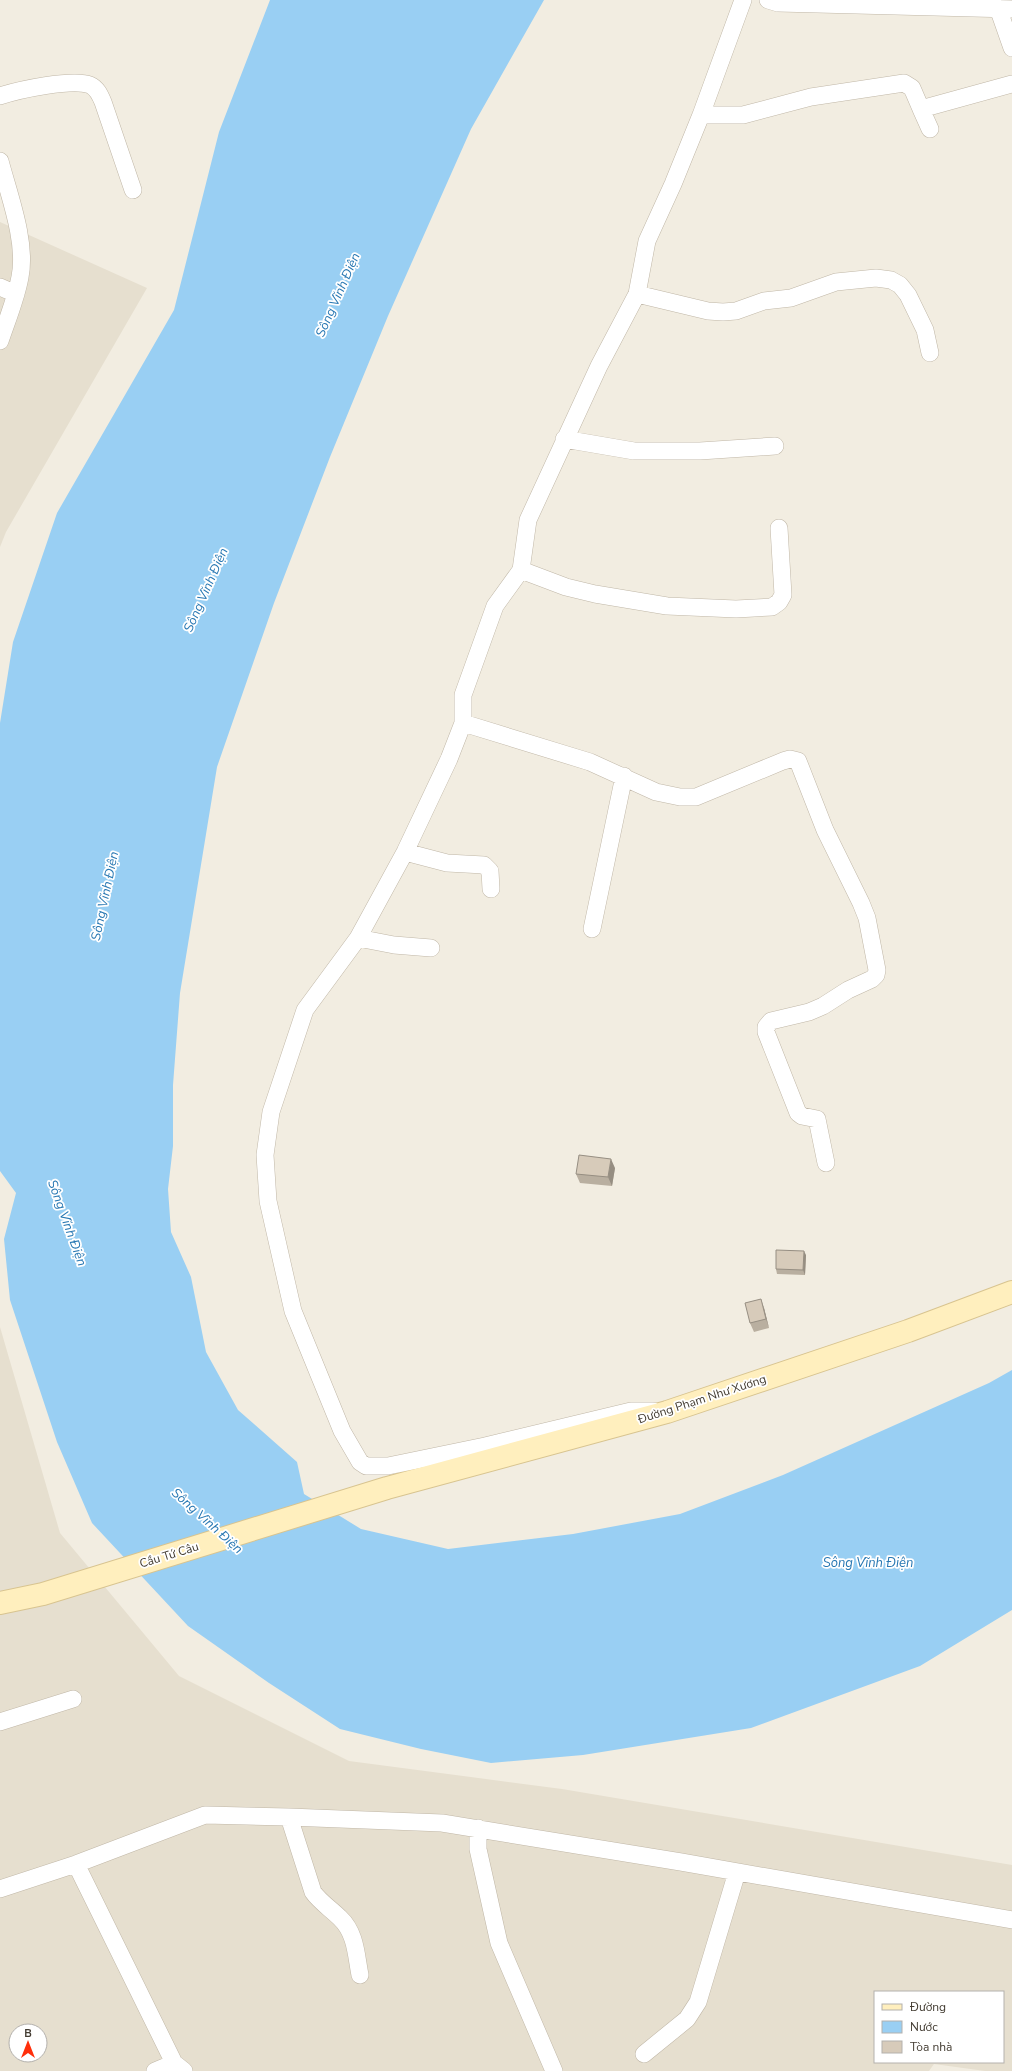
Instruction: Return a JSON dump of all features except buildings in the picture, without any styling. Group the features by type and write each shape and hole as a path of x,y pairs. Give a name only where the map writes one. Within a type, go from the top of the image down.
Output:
{"main road":[{"name":"Đường Phạm Như Xương","path":"387,1488 667,1412 908,1331 1012,1292"},
{"name":"Cầu Tứ Câu","path":"0,1603 43,1594 387,1488"}],"street":[{"path":"667,1412 631,1410 485,1446 388,1466 366,1466 360,1462 342,1431 293,1311 268,1201 265,1155 271,1112 304,1010 358,938 405,852 449,759 463,723 463,695 495,606 521,570 528,520 564,439 599,366 637,294 647,241 673,184 701,115 743,0"},
{"path":"768,0 778,3 1005,9 1012,48"},
{"path":"0,96 43,86 80,83 90,85 99,92 133,190"},
{"path":"701,115 743,115 811,97 904,83 912,88 930,129"},
{"path":"922,109 1012,84"},
{"path":"0,161 19,238 21,267 16,294 0,341"},
{"path":"637,294 708,311 723,312 736,311 764,302 790,298 836,282 876,278 890,280 900,285 908,295 925,330 930,353"},
{"path":"0,287 16,294"},
{"path":"564,439 634,451 700,451 775,446"},
{"path":"521,570 566,587 595,594 667,606 736,609 772,607 780,602 784,595 779,528"},
{"path":"463,723 590,762 624,776 656,792 680,797 696,797 783,761 794,759 801,766 825,830 867,918 877,970 876,975 872,979 848,990 822,1006 809,1012 771,1021 766,1027 766,1032 798,1113 802,1116 817,1119 826,1163"},
{"path":"592,929 624,776"},
{"path":"405,852 447,863 484,865 490,871 491,890"},
{"path":"358,938 394,945 431,948"},
{"path":"0,1722 73,1699"},
{"path":"0,1889 76,1864 205,1815 289,1817 442,1823 478,1828 1012,1920"},
{"path":"289,1817 313,1892 341,1918 352,1934 360,1975"},
{"path":"478,1828 478,1849 499,1942 554,2071"},
{"path":"76,1864 179,2067 155,2071"},
{"path":"644,2054 686,2019 698,2002 737,1872"}],"shaded area":[{"path":"0,222 147,288 6,532 0,547"},
{"path":"0,1327 60,1533 179,1676 349,1761 562,1789 1012,1865 1012,2071 985,2071 934,2064 929,2071 0,2071"}],"water":[{"name":"Sông Vĩnh Điện","path":"270,0 544,0 471,129 388,316 330,457 274,603 217,767 180,993 173,1085 173,1146 168,1189 171,1232 191,1277 206,1352 238,1410 297,1462 304,1494 361,1529 448,1549 573,1534 680,1514 783,1475 989,1383 1012,1370 1012,1610 920,1666 751,1728 583,1755 491,1763 421,1749 340,1729 269,1683 188,1626 92,1523 57,1442 10,1300 4,1239 16,1193 0,1171 0,723 13,642 57,513 174,310 219,132"}]}
